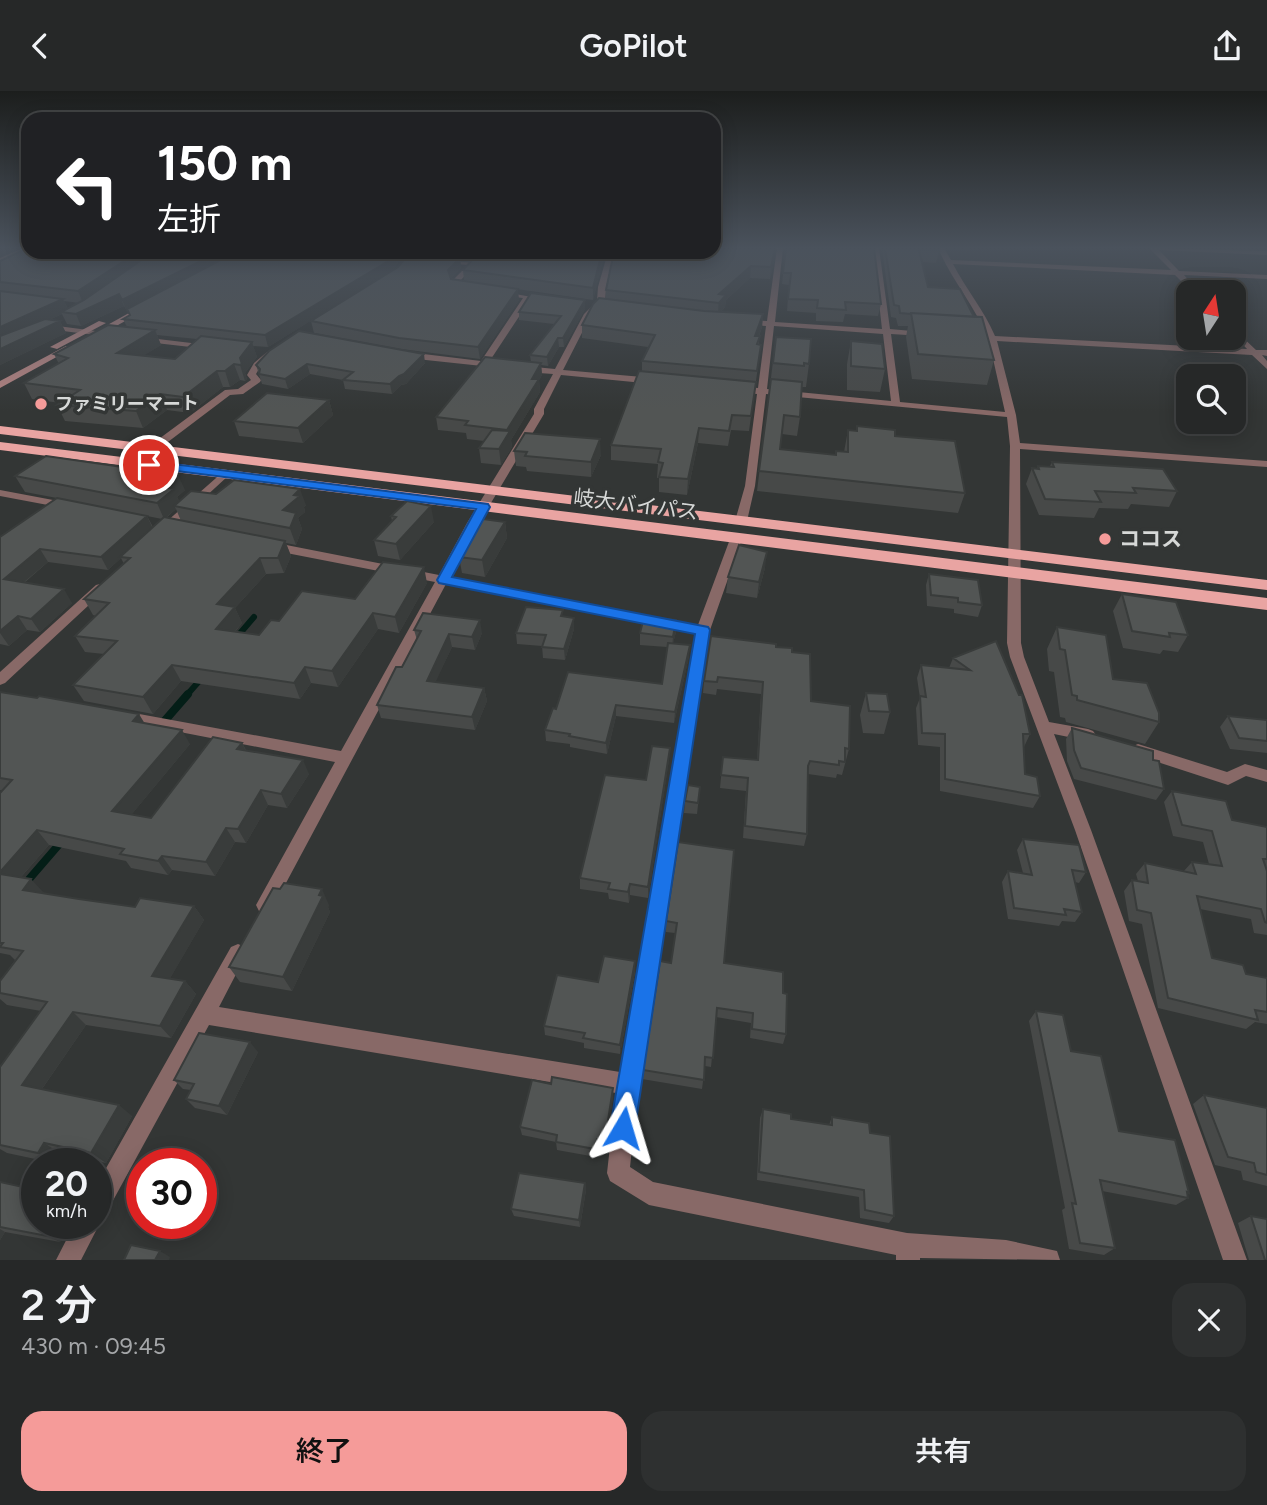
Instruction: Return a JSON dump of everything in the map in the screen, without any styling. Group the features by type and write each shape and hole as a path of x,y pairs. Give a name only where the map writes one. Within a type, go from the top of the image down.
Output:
{"highway":[{"name":"岐大バイパス","path":"0,430 1267,585"},
{"name":"岐大バイパス","path":"0,446 1267,604"}],"main road":[{"path":"0,374 141,303"},
{"path":"0,385 153,304"}],"street":[{"path":"483,365 524,303"},
{"path":"741,521 750,486 772,303"},
{"path":"883,303 896,404"},
{"path":"973,303 992,338 1011,415 1015,446 1017,554 1014,643 1017,657 1045,727 1235,1260"},
{"path":"587,304 610,307"},
{"path":"258,916 483,507 539,414 538,409 588,314 598,305"},
{"path":"37,332 61,321"},
{"path":"729,321 940,335"},
{"path":"50,327 118,336"},
{"path":"979,337 1267,353"},
{"path":"131,338 220,348"},
{"path":"1246,344 1267,366"},
{"path":"152,449 228,391 240,392 257,380 251,375 257,365 281,347"},
{"path":"258,352 270,353"},
{"path":"401,355 508,367"},
{"path":"520,369 666,382"},
{"path":"720,387 1011,415"},
{"path":"1015,446 1267,464"},
{"path":"149,544 224,474"},
{"path":"0,493 78,508"},
{"path":"736,539 703,630 628,1084 618,1173 649,1193 907,1253 1006,1252 1048,1260"},
{"path":"254,542 703,630"},
{"path":"0,680 109,580"},
{"path":"103,712 345,758"},
{"path":"1045,727 1082,733 1228,779 1245,770 1267,776"},
{"path":"112,1180 245,941"},
{"path":"204,1014 628,1084"},
{"path":"68,1260 79,1239"}],"building":[{"path":"0,303 55,303 0,327"},
{"path":"79,303 101,303 76,314 61,312"},
{"path":"139,303 319,303 265,335 123,319 130,315 127,309"},
{"path":"341,303 509,303 478,347 399,338 311,321"},
{"path":"525,303 584,303 563,338 558,338 547,357 530,355 561,316 519,312"},
{"path":"636,303 704,311 763,314 755,336 760,336 757,344 761,345 757,371 642,361 655,335 582,325 593,304"},
{"path":"818,303 845,303 846,310 817,308"},
{"path":"894,303 967,303 974,317 900,313 899,306"},
{"path":"911,313 982,317 994,360 918,354"},
{"path":"45,319 60,321 0,349 0,336"},
{"path":"108,325 155,330 117,353 175,359 201,336 252,342 240,358 242,364 234,364 225,371 217,371 183,397 160,394 136,411 57,405 80,390 24,383 68,358 54,354"},
{"path":"299,331 424,354 390,384 343,380 353,372 307,364 285,379 259,374 260,369 256,365 269,351"},
{"path":"776,337 811,339 809,364 804,363 804,366 773,363"},
{"path":"851,341 882,344 885,369 851,366"},
{"path":"485,357 541,363 532,379 539,379 507,430 465,425 468,421 436,417"},
{"path":"639,371 756,382 751,416 732,415 729,431 699,428 688,479 659,477 663,463 658,462 661,449 611,445"},
{"path":"771,379 802,382 800,417 784,415 780,449 836,455 836,451 848,452 848,430 857,431 857,426 895,430 895,436 955,441 965,493 759,471"},
{"path":"267,393 329,400 298,428 234,421"},
{"path":"492,430 510,431 499,449 479,448"},
{"path":"525,433 600,439 591,462 525,456 527,452 514,451"},
{"path":"46,456 178,475 162,487 174,489 157,503 15,476"},
{"path":"1052,462 1163,469 1177,491 1133,488 1136,493 1095,491 1101,502 1045,499 1032,468 1054,467"},
{"path":"234,480 300,489 294,495 300,496 283,510 296,513 290,528 174,506 191,491 216,494"},
{"path":"57,498 147,516 101,557 40,549 4,579 64,589 31,619 18,616 0,631 0,537"},
{"path":"407,501 431,506 396,544 374,540 396,517 391,516"},
{"path":"164,517 285,541 278,558 260,558 217,604 235,607 216,629 259,635 271,620 279,621 302,591 355,599 383,562 424,567 395,617 373,613 332,671 305,667 294,683 172,665 143,697 73,685 117,641 75,636 109,603 84,599 130,558 120,557"},
{"path":"483,519 505,522 482,560 459,557"},
{"path":"739,545 767,552 759,582 728,577"},
{"path":"929,574 978,580 982,605 958,602 958,598 931,595"},
{"path":"1122,594 1176,602 1188,635 1169,633 1170,637 1132,631"},
{"path":"526,607 563,610 561,616 574,618 564,649 542,647 546,635 516,633"},
{"path":"423,613 480,620 472,637 449,634 427,681 484,688 472,717 377,705 396,667 402,667 421,631 414,630"},
{"path":"644,617 676,620 673,637 640,633"},
{"path":"1057,627 1106,635 1113,679 1147,683 1159,713 1159,722 1077,700 1077,696 1072,695 1065,650 1060,649"},
{"path":"711,636 776,644 776,647 792,648 792,652 810,654 811,701 850,706 849,749 845,748 845,762 839,761 839,765 810,761 808,766 807,834 745,826 748,778 721,775 723,757 758,760 763,682 718,677 717,682 704,681"},
{"path":"996,641 1019,695 1022,695 1030,734 1023,734 1025,774 1037,777 1040,796 945,779 945,734 922,733 920,696 926,697 921,665 970,670 953,658"},
{"path":"668,643 690,645 675,712 616,705 606,743 545,730 553,708 556,709 568,672 662,684"},
{"path":"0,692 37,698 39,696 139,714 133,721 182,730 112,811 151,818 213,737 242,743 237,749 303,760 281,794 261,790 238,829 226,828 206,862 162,856 158,861 120,854 124,849 37,830 0,872 0,793 12,780 0,778"},
{"path":"866,693 887,694 890,712 869,711"},
{"path":"1228,716 1267,720 1267,741 1239,738"},
{"path":"1072,728 1153,751 1153,760 1159,761 1164,789 1081,768 1074,750"},
{"path":"652,746 670,748 648,887 630,884 628,892 608,889 610,883 580,878 605,775 646,780"},
{"path":"688,785 700,787 698,803 685,801"},
{"path":"1172,791 1226,801 1232,820 1267,827 1267,859 1263,859 1267,871 1267,923 1261,909 1197,896 1212,958 1243,965 1246,974 1267,978 1267,1012 1255,1010 1258,1020 1168,998 1151,913 1137,910 1132,880 1148,883 1145,863 1196,874 1192,862 1222,866 1212,831 1182,825"},
{"path":"1023,839 1079,845 1086,872 1072,870 1082,912 1064,909 1066,915 1014,908 1008,871 1032,875"},
{"path":"678,842 734,850 724,963 783,972 783,993 787,994 786,1034 752,1029 753,1013 717,1008 713,1058 705,1057 704,1080 643,1070 660,961 671,963 677,923 666,921"},
{"path":"0,874 31,879 23,890 135,907 140,898 194,906 152,976 185,981 160,1026 73,1012 22,1085 119,1105 94,1148 68,1148 44,1143 41,1148 21,1149 0,1145 0,1067 47,1002 0,993 0,981 23,951 0,947 3,943 0,943"},
{"path":"284,883 322,889 319,895 323,896 283,977 229,967 273,888 280,889"},
{"path":"604,956 635,961 620,1045 583,1038 585,1033 544,1026 557,975 598,982"},
{"path":"1036,1011 1063,1015 1071,1051 1101,1056 1119,1131 1175,1140 1188,1198 1100,1180 1115,1248 1080,1243 1072,1203 1076,1204"},
{"path":"199,1033 250,1042 219,1106 186,1099 194,1084 174,1080"},
{"path":"552,1077 613,1088 605,1140 597,1139 595,1149 556,1142 557,1135 520,1127 532,1080 551,1084"},
{"path":"1204,1095 1267,1108 1267,1175 1256,1172 1254,1163 1228,1157"},
{"path":"763,1109 791,1114 791,1119 832,1125 832,1117 869,1123 870,1133 890,1136 894,1216 865,1210 864,1190 759,1172"},
{"path":"519,1173 585,1183 579,1220 511,1209"},
{"path":"0,1182 21,1187 21,1231 0,1227"},
{"path":"1251,1216 1267,1219 1267,1260 1265,1260"},
{"path":"131,1245 160,1251 155,1260 124,1260"}],"waterway":[{"path":"236,638 254,617"},
{"path":"186,696 201,679"},
{"path":"161,725 188,694"},
{"path":"24,885 62,841"}],"place":[{"name":"ファミリーマート","path":"41,404"},
{"name":"ココス","path":"1105,539"}],"route":[{"path":"149,465 483,507 444,580 703,630 623,1128"}]}
